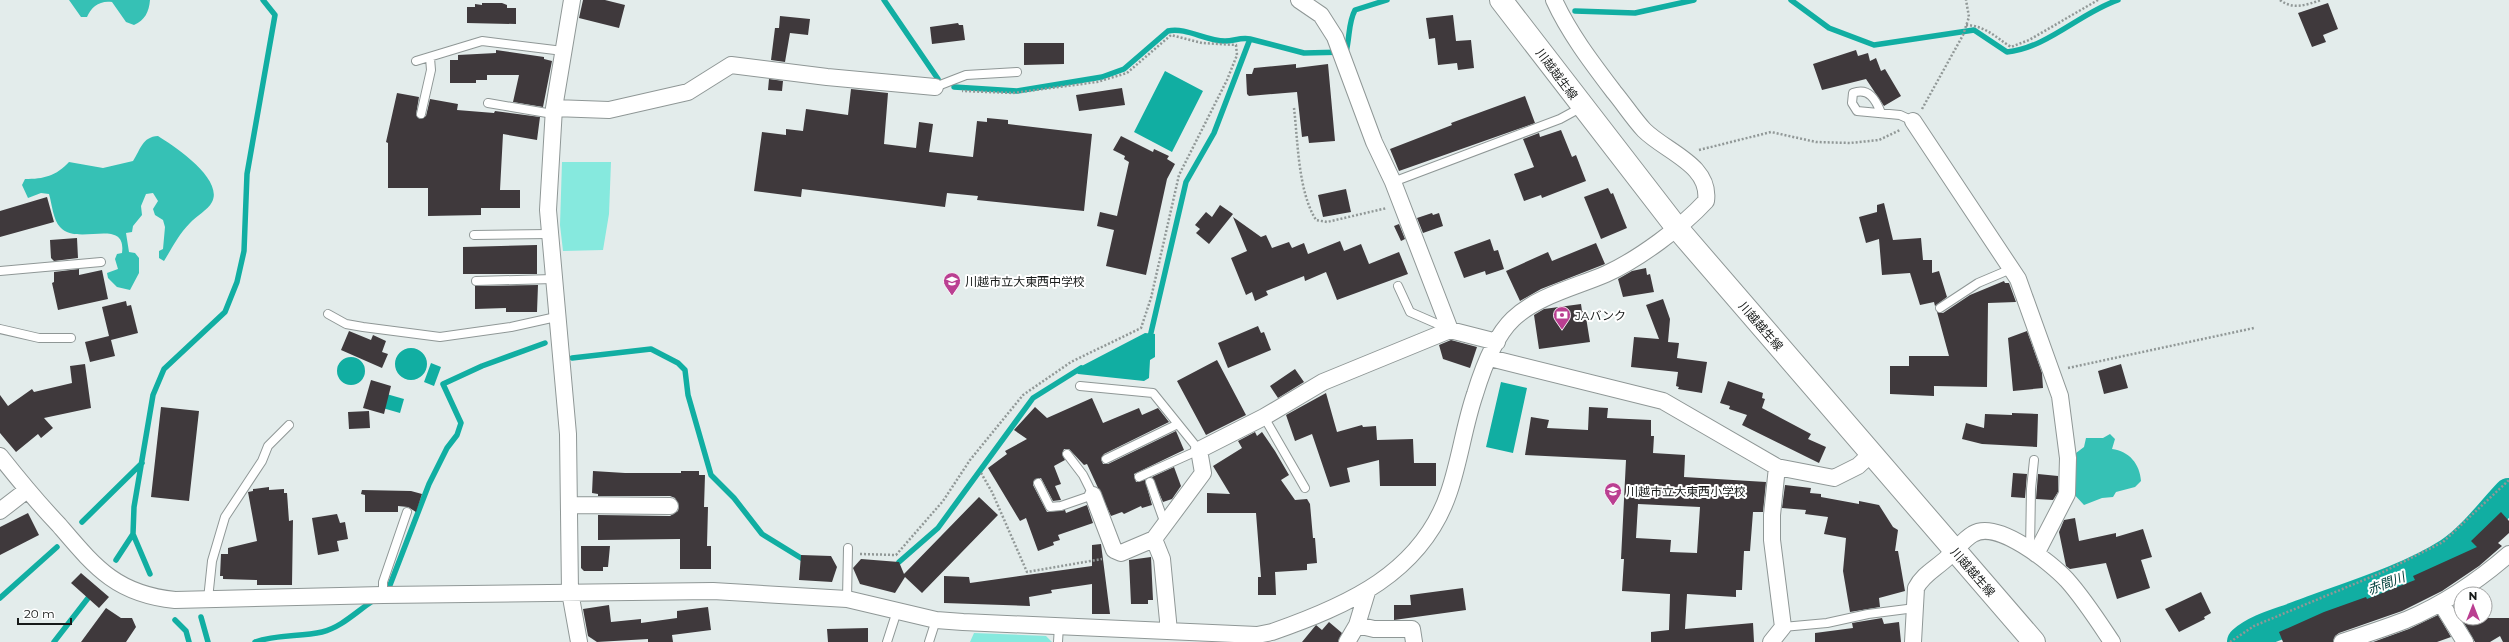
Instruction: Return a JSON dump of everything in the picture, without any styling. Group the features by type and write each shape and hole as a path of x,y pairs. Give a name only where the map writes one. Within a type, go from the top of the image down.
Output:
{"main road":[{"name":"川越越生線","path":"1501,0 1582,107 1677,228 2034,642"}],"street":[{"path":"572,0 554,111 548,210 556,317 568,434 570,592 579,642"},
{"path":"1299,0 1321,15 1335,37 1374,142 1393,182 1450,330"},
{"path":"0,456 27,490 96,567 117,582 156,598 175,600 383,595 713,591 847,599 936,620 1059,626 1146,636 1169,631 1257,635 1272,632 1367,592 1403,565 1424,540 1442,511 1450,491 1469,412 1483,371 1497,342 1512,320 1524,311 1626,263 1677,228 1706,201 1708,192 1703,178 1680,157 1644,130 1572,34 1554,0"},
{"path":"554,111 608,110 688,92 731,65 827,77 935,87"},
{"path":"1913,121 2018,279 2060,396 2068,458 2067,494 2033,552"},
{"path":"1093,495 1116,552 1121,553 1154,539 1203,473 1199,450 1264,417 1323,382 1450,330 1497,342"},
{"path":"1490,358 1663,401 1777,467 1834,478 1858,466 1871,454"},
{"path":"1771,642 1783,627 1772,540 1772,514 1777,467"},
{"path":"0,511 27,490"},
{"path":"570,505 670,506"},
{"path":"1913,642 1916,588 1919,581 1973,533 1994,531 2033,552 2067,580 2112,642"},
{"path":"1154,539 1163,565 1169,631"},
{"path":"2342,642 2406,620 2441,603 2467,587 2509,554"},
{"path":"1348,642 1357,625 1367,592"},
{"path":"2441,603 2465,642"},
{"path":"1357,625 1374,629 1412,629 1414,642"}],"lane":[{"path":"416,61 482,41 563,51"},
{"path":"421,114 432,70 430,58"},
{"path":"935,87 966,75 1017,72"},
{"path":"488,103 554,111"},
{"path":"1393,182 1560,119 1582,107"},
{"path":"1881,113 1900,115 1913,121"},
{"path":"474,235 549,234"},
{"path":"0,271 102,262"},
{"path":"1940,308 1978,283 2011,269"},
{"path":"476,280 553,279"},
{"path":"1398,286 1410,312 1450,330"},
{"path":"328,314 346,324 440,336 511,327 556,317"},
{"path":"0,329 39,338 71,338"},
{"path":"1080,386 1153,393 1199,450 1139,477"},
{"path":"1264,417 1305,488"},
{"path":"1106,459 1178,424"},
{"path":"208,599 212,561 225,518 262,461 268,446 289,425"},
{"path":"1038,483 1050,507 1061,506 1093,495 1083,475 1067,454"},
{"path":"2033,552 2031,489 2034,460"},
{"path":"1150,482 1165,524"},
{"path":"383,595 383,582 407,512"},
{"path":"847,599 848,551"},
{"path":"1783,627 1827,623 1868,614 1915,608"},
{"path":"887,642 897,611"},
{"path":"929,642 936,620"},
{"path":"1058,642 1059,626"}],"path":[{"path":"1680,157 1771,132 1816,142 1868,143 1889,136 1913,121 1963,35 1969,17 1966,0"},
{"path":"1966,25 1978,26 1987,30 2011,47 2029,40 2098,0"},
{"path":"2280,0 2287,5 2297,6 2321,0"},
{"path":"848,551 896,555 942,501 970,460 1023,395 1071,362 1141,328 1151,298 1179,175 1227,80 1236,55 1236,45 1202,43 1171,35 1127,73 1097,82 1013,94 944,90 935,87"},
{"path":"1294,108 1305,194 1309,208 1316,220 1327,222 1344,219 1401,205"},
{"path":"2052,371 2254,328"},
{"path":"981,473 992,492 1027,572 1110,558 1116,552"},
{"path":"2230,642 2254,626 2383,572 2443,542 2509,480"}],"shaded area":[{"path":"69,0 150,0 146,15 141,21 134,25 126,22 112,2 100,3 91,10 87,17 81,17"},
{"path":"1165,71 1203,91 1172,152 1134,132"},
{"path":"158,136 175,147 196,164 211,183 214,193 210,205 186,227 164,261 159,258 159,251 163,249 165,227 163,220 155,215 153,209 158,201 153,193 146,194 141,206 142,215 133,226 132,232 126,233 129,252 135,253 139,258 139,273 130,290 117,287 108,278 107,273 118,269 115,259 117,254 122,253 121,242 117,236 109,234 78,234 68,232 60,227 56,220 49,194 41,193 28,198 22,185 25,179 44,177 54,174 69,162 103,168 133,161 145,141"},
{"path":"562,162 611,162 609,214 603,250 563,251 560,225"},
{"path":"1145,333 1155,334 1155,357 1150,360 1149,378 1144,381 1078,374 1074,370"},
{"path":"411,348 417,349 424,355 427,364 426,370 420,377 411,380 405,379 398,373 395,364 396,358 402,351"},
{"path":"351,357 361,361 365,371 361,381 351,385 341,381 337,371 341,361"},
{"path":"431,363 441,367 434,386 424,382"},
{"path":"1501,382 1527,388 1513,453 1486,447"},
{"path":"376,391 404,399 400,413 372,405"},
{"path":"2110,434 2115,439 2112,449 2124,452 2132,459 2136,464 2141,481 2135,487 2116,492 2113,497 2102,498 2084,505 2071,491 2072,456 2084,447 2086,438 2103,438"},
{"path":"974,633 1046,636 1052,642 970,642"}],"building":[{"path":"583,0 605,0 625,5 619,28 579,18"},
{"path":"482,3 502,3 507,5 507,8 516,8 516,24 467,23 467,7 475,7 475,4 482,5"},
{"path":"2328,3 2338,29 2323,35 2326,42 2312,47 2298,13"},
{"path":"1453,15 1456,41 1471,40 1474,68 1458,70 1457,63 1438,65 1435,38 1429,39 1426,18"},
{"path":"780,16 810,19 808,35 790,33 785,62 771,60 775,28 779,28"},
{"path":"958,23 959,25 963,25 965,40 932,44 930,27"},
{"path":"1024,43 1064,43 1064,64 1024,65"},
{"path":"496,50 544,57 544,59 552,61 543,107 513,102 519,75 487,75 487,80 476,80 476,83 450,83 450,60 458,60 458,55 496,53"},
{"path":"1856,50 1858,56 1868,53 1870,61 1876,58 1881,71 1885,69 1901,96 1884,106 1866,79 1822,90 1813,64"},
{"path":"1296,64 1296,68 1328,64 1335,141 1309,143 1308,136 1302,137 1297,92 1249,96 1247,94 1246,74 1252,74 1254,68"},
{"path":"769,79 783,81 782,91 768,90"},
{"path":"1122,88 1125,105 1079,111 1076,95"},
{"path":"851,89 888,93 884,144 916,148 919,122 933,124 929,152 973,157 977,121 987,122 987,118 1008,120 1008,124 1092,134 1084,211 977,200 978,196 947,193 945,207 802,189 801,197 754,191 762,132 786,135 786,129 803,131 806,109 848,115"},
{"path":"397,93 419,97 416,115 420,119 426,116 430,99 458,104 457,110 494,113 495,111 540,117 537,140 503,134 500,190 520,190 520,208 481,208 481,215 428,216 428,188 388,188 388,143 386,142"},
{"path":"1525,96 1535,123 1399,171 1390,149 1452,125 1451,123"},
{"path":"1561,130 1572,157 1576,155 1586,181 1542,198 1541,195 1524,201 1514,174 1534,167 1523,139 1539,133 1540,137"},
{"path":"1121,136 1153,152 1154,149 1169,156 1167,159 1175,164 1167,179 1146,275 1106,266 1114,230 1097,226 1100,212 1117,216 1129,162 1124,159 1125,156 1113,150"},
{"path":"1608,188 1611,194 1613,193 1627,228 1601,239 1584,197"},
{"path":"1346,189 1351,212 1323,217 1318,195"},
{"path":"47,197 54,222 0,237 0,211"},
{"path":"1884,203 1893,240 1921,238 1923,260 1932,260 1932,273 1939,271 1947,297 1935,306 1934,302 1920,305 1910,273 1882,275 1879,239 1866,243 1859,217 1877,212 1877,205"},
{"path":"1220,205 1233,214 1209,244 1196,233 1200,229 1195,225 1206,212 1212,217"},
{"path":"1432,213 1433,215 1439,213 1443,226 1423,233 1417,218"},
{"path":"1233,217 1261,237 1266,235 1272,248 1289,242 1292,248 1304,243 1308,254 1340,241 1344,251 1361,244 1369,264 1399,252 1408,274 1337,300 1326,272 1305,281 1304,276 1266,291 1268,295 1255,301 1252,292 1246,295 1231,258 1247,251"},
{"path":"1399,224 1405,239 1401,241 1394,226"},
{"path":"77,238 78,258 54,261 51,258 50,240"},
{"path":"1490,239 1494,251 1498,250 1504,269 1486,275 1485,271 1464,278 1454,252"},
{"path":"1596,243 1605,264 1541,289 1520,301 1506,271 1548,252 1552,261"},
{"path":"537,245 537,274 463,274 463,247"},
{"path":"1646,268 1647,275 1650,274 1654,292 1623,297 1618,279 1632,271"},
{"path":"79,269 79,275 102,270 108,299 58,310 52,283 54,282 54,272"},
{"path":"2004,281 2005,283 2009,283 2016,302 1988,303 1987,387 1934,386 1934,396 1890,394 1890,366 1909,366 1909,356 1949,356 1937,312 1943,313 1970,295"},
{"path":"538,285 537,312 506,312 506,308 475,309 475,286"},
{"path":"1663,299 1670,319 1668,342 1679,343 1677,358 1707,362 1702,393 1678,389 1679,387 1676,386 1678,372 1631,367 1634,337 1659,339 1646,305"},
{"path":"126,301 127,306 131,305 138,333 111,340 115,356 90,362 85,342 109,336 102,307"},
{"name":"JAバンク","path":"1581,304 1582,311 1585,311 1590,342 1539,349 1534,315 1544,309"},
{"path":"1258,326 1261,333 1264,332 1271,350 1228,368 1218,343"},
{"path":"349,331 371,340 373,335 386,341 382,352 388,354 382,368 341,350"},
{"path":"2027,331 2042,373 2043,388 2013,391 2008,338"},
{"path":"1451,340 1477,347 1470,368 1443,359 1439,345"},
{"path":"1217,360 1246,415 1206,435 1177,381"},
{"path":"85,364 91,408 44,418 53,428 41,438 38,434 16,452 0,433 0,395 8,406 32,389 34,392 72,383 70,366"},
{"path":"2121,364 2128,388 2104,394 2098,371"},
{"path":"1295,369 1304,382 1278,398 1270,386"},
{"path":"371,380 391,386 384,414 363,408"},
{"path":"1728,381 1763,393 1762,398 1765,399 1762,408 1811,434 1808,439 1826,447 1819,463 1742,425 1747,415 1729,409 1730,406 1720,403"},
{"path":"1326,393 1337,432 1362,425 1363,427 1376,426 1377,440 1413,439 1414,463 1436,463 1436,486 1380,486 1379,460 1347,468 1350,482 1330,487 1312,434 1295,441 1286,415"},
{"path":"1092,398 1103,423 1139,408 1142,415 1158,408 1169,422 1104,454 1101,459 1103,464 1108,464 1176,431 1184,450 1134,474 1136,482 1145,480 1152,505 1142,508 1141,506 1124,514 1122,512 1111,516 1087,464 1084,465 1069,449 1064,449 1062,454 1065,460 1054,466 1061,484 1055,486 1061,500 1053,501 1041,478 1034,480 1033,485 1047,512 1065,510 1066,513 1087,505 1093,523 1058,535 1060,540 1053,542 1054,545 1038,551 1026,518 1020,521 988,468 1007,454 1005,451 1027,439 1014,430 1035,407 1047,418"},
{"path":"161,407 199,411 189,501 151,497"},
{"path":"1589,407 1608,408 1607,418 1651,420 1651,436 1654,436 1653,453 1685,455 1684,477 1766,482 1763,512 1753,512 1750,551 1744,551 1742,590 1736,590 1736,597 1687,594 1685,629 1753,623 1754,642 1651,642 1651,632 1669,630 1670,594 1622,591 1624,559 1621,559 1626,460 1525,455 1531,417 1549,420 1547,428 1588,430","holes":["1638,504 1700,507 1697,553 1670,552 1671,540 1636,538"]},
{"path":"369,411 370,428 349,429 348,412"},
{"path":"2012,413 2038,414 2037,447 1982,444 1962,439 1966,423 1984,428 1985,414 2012,415"},
{"path":"1255,432 1257,436 1262,432 1275,451 1289,475 1281,480 1295,500 1307,499 1310,504 1313,538 1315,538 1317,563 1307,564 1307,570 1275,572 1276,595 1258,595 1258,577 1261,577 1256,513 1207,513 1207,493 1230,494 1213,466 1242,448 1238,441"},
{"path":"1174,467 1181,486 1172,499 1163,502 1152,477"},
{"path":"593,471 625,473 681,473 681,471 699,471 699,475 705,475 704,507 708,507 707,546 711,546 711,569 680,569 680,539 598,540 598,515 670,516 678,511 679,506 675,498 670,496 598,496 598,494 592,493"},
{"path":"2013,473 2027,474 2025,498 2011,497"},
{"path":"2038,474 2058,476 2058,492 2053,500 2036,499"},
{"path":"1785,485 1811,488 1810,493 1821,494 1821,497 1859,504 1859,501 1879,505 1893,527 1898,530 1895,551 1898,551 1905,591 1879,598 1880,607 1850,612 1843,571 1846,538 1824,534 1828,517 1805,514 1806,510 1782,508"},
{"path":"269,487 269,490 284,489 284,493 287,493 289,521 293,520 292,585 257,585 257,580 223,579 223,576 220,576 221,554 228,554 228,548 257,541 248,492 253,491 253,489"},
{"path":"362,490 411,491 422,494 416,512 408,507 398,506 398,512 365,512 365,495 361,494"},
{"path":"979,497 998,515 922,593 905,577 895,593 860,584 853,568 861,559 899,562 904,574"},
{"path":"2501,512 2509,521 2509,533 2498,543 2502,546 2479,566 2442,591 2402,611 2339,633 2335,636 2333,642 2283,642 2279,632 2324,612 2366,597 2367,599 2415,580 2413,576 2477,547 2471,541"},
{"path":"28,513 39,535 0,555 0,527"},
{"path":"337,514 340,523 345,522 348,539 337,541 339,551 318,555 312,518"},
{"path":"2075,518 2079,541 2116,533 2116,537 2143,529 2152,557 2141,560 2150,588 2117,599 2106,563 2070,569 2066,566 2059,532 2064,520"},
{"path":"1101,544 1110,614 1092,614 1092,584 1051,590 1052,593 1029,597 1030,606 944,603 944,576 969,577 970,583 1092,566 1092,545"},
{"path":"581,546 610,546 608,567 603,567 603,571 584,571 581,568"},
{"path":"801,555 831,556 837,567 832,582 799,580"},
{"path":"1151,557 1153,600 1148,600 1148,604 1131,604 1129,560"},
{"path":"81,573 109,597 99,608 71,583"},
{"path":"1463,588 1466,610 1394,620 1394,605 1411,605 1410,595"},
{"path":"2201,592 2211,613 2204,617 2205,619 2179,632 2165,609"},
{"path":"609,605 611,622 641,619 641,623 677,618 677,611 708,607 711,630 672,635 673,642 648,642 648,639 597,642 588,636 583,609"},
{"path":"106,608 121,618 132,618 136,627 126,642 81,642"},
{"path":"2438,615 2451,637 2437,642 2373,642 2409,629"},
{"path":"1882,618 1884,624 1899,622 1901,642 1815,642 1815,633 1853,628 1852,623"},
{"path":"2493,618 2509,618 2509,642 2503,642 2500,636 2490,642 2475,642 2466,626 2493,626"},
{"path":"1329,622 1342,633 1338,642 1302,642 1316,625 1322,630"},
{"path":"868,628 868,642 828,642 827,629"}],"waterway":[{"path":"150,574 133,534 134,507 153,395 164,369 225,312 237,282 244,251 247,174 275,15 263,0"},
{"path":"884,0 938,79"},
{"path":"1148,338 1150,337 1186,182 1214,133 1250,39 1304,53 1346,52 1351,20 1355,10 1387,0"},
{"path":"1575,11 1635,13 1694,0"},
{"path":"1791,0 1829,28 1874,45 1974,30 2007,52 2036,44 2090,13 2118,0"},
{"path":"954,87 1017,91 1102,77 1124,69 1168,31 1175,30 1189,32 1211,39 1225,41 1244,38 1250,39"},
{"path":"390,585 429,484 447,448 457,435 461,423 443,384 482,366 545,343"},
{"path":"572,358 651,349 678,363 685,370 688,395 711,475 734,498 762,534 801,558"},
{"path":"899,562 938,528 1033,398 1081,368"},
{"path":"82,522 142,463"},
{"name":"赤間川","path":"2243,642 2249,637 2269,627 2375,589 2432,564 2449,554 2465,541 2509,494"},
{"path":"116,560 133,534"},
{"path":"0,598 57,547"},
{"path":"54,642 92,593"},
{"path":"255,642 263,639 314,634 329,630 343,623 374,600"},
{"path":"201,617 208,642"},
{"path":"175,620 186,631 189,642"}],"place":[{"name":"川越市立大東西中学校","path":"952,296"},
{"name":"JAバンク","path":"1562,330"},
{"name":"川越市立大東西小学校","path":"1613,506"}]}
